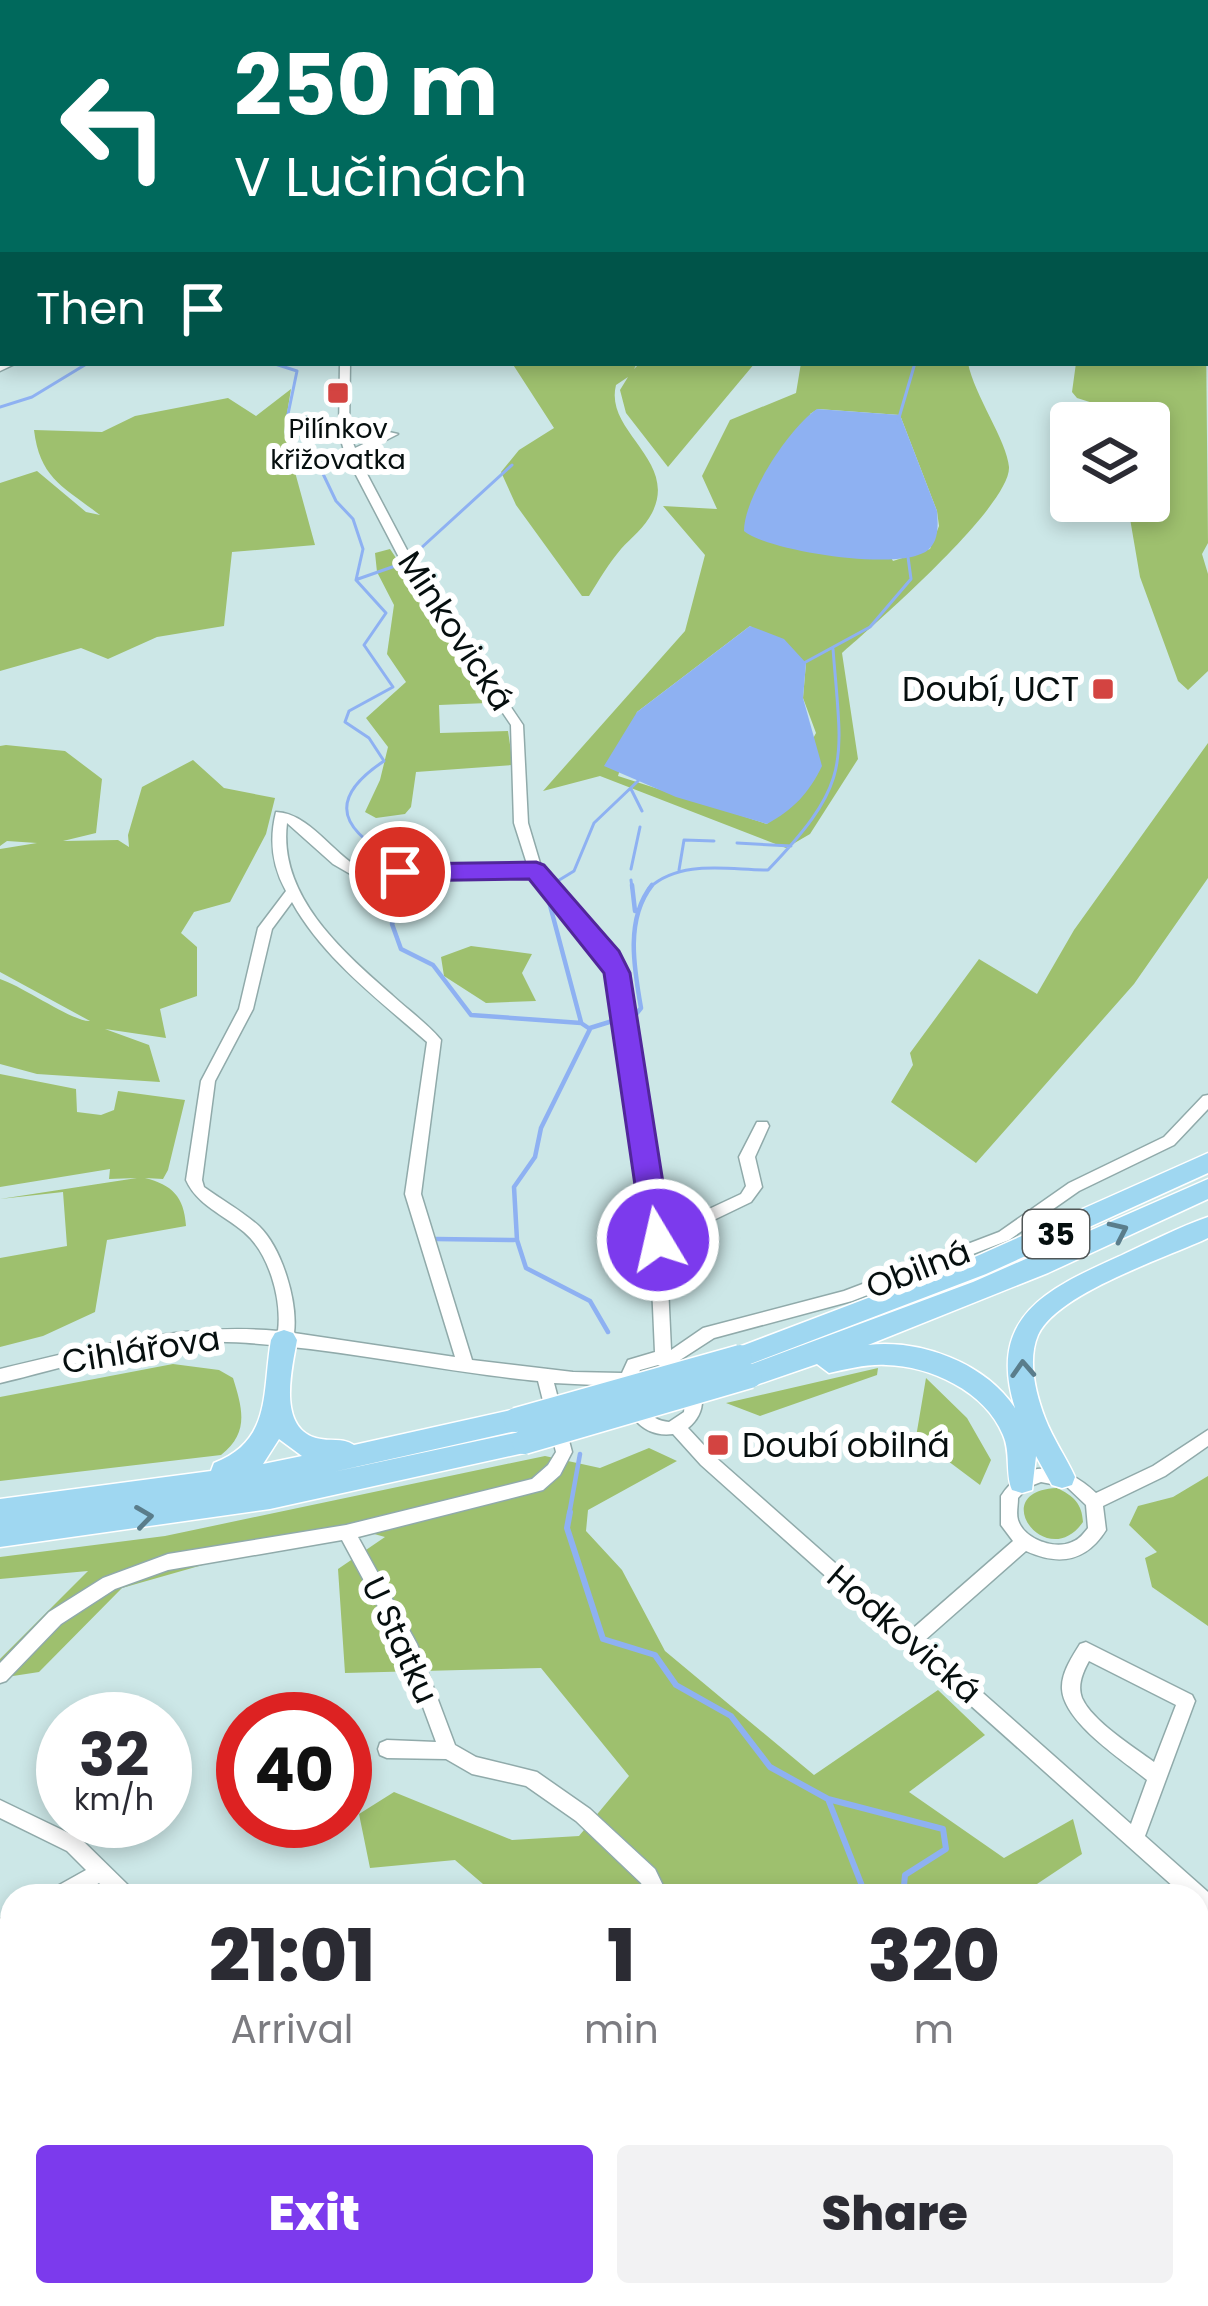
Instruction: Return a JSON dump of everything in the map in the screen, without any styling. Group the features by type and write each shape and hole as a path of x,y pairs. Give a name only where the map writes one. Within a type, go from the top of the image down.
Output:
{"highway":[{"name":"35","path":"745,1366 1208,1162"},
{"name":"35","path":"0,1535 270,1497 916,1319 1029,1273 1208,1188"},
{"path":"1062,1477 1041,1441 1024,1392 1020,1360 1028,1328 1052,1302 1208,1228"},
{"path":"141,1494 256,1459 267,1445 284,1340"},
{"path":"745,1366 886,1354 963,1375 998,1405 1023,1453 1022,1482"},
{"path":"277,1391 287,1436 309,1449 435,1441"},
{"name":"35","path":"0,1511 141,1494 435,1441 520,1431"}],"street":[{"name":"Minkovická","path":"345,366 344,433 351,454 410,567 517,725 521,823 536,871 614,964 658,1240 666,1359 684,1372 696,1402 692,1415 677,1427"},
{"path":"351,454 393,434"},
{"path":"466,1366 413,1194 434,1040 337,952 292,892 274,836 281,815 302,824 334,862 359,874 536,871"},
{"path":"292,892 265,928 246,1009 208,1082 194,1180 198,1190 255,1229 270,1246 289,1321 284,1340 545,1378 625,1380"},
{"name":"Obilná","path":"666,1359 709,1333 830,1302 1004,1236 1074,1187 1169,1141 1208,1100"},
{"path":"658,1240 746,1198 754,1187 748,1157 762,1126"},
{"name":"Cihlářova","path":"0,1376 187,1336 284,1340"},
{"path":"625,1380 638,1362 666,1359"},
{"path":"0,1675 55,1618 110,1583 168,1562 346,1532 519,1490 547,1478 564,1452 545,1378"},
{"path":"625,1380 641,1420 661,1429 677,1427"},
{"name":"Hodkovická","path":"677,1427 707,1460 1185,1884"},
{"path":"1094,1502 1160,1471 1208,1437"},
{"path":"1041,1475 1062,1477 1081,1486 1094,1502 1096,1530 1077,1550 1056,1553 1024,1541 1007,1515 1010,1496 1022,1482 1041,1475"},
{"name":"U Statku","path":"346,1532 411,1650 448,1751"},
{"path":"911,1641 1024,1541"},
{"path":"1135,1837 1186,1701 1086,1650 1072,1676 1072,1697 1084,1714 1157,1776"},
{"name":"U Statku","path":"387,1749 448,1751 472,1765 530,1778 583,1815 651,1884"},
{"path":"0,1809 74,1845 113,1884"},
{"path":"80,1884 101,1872"}],"green space":[{"path":"514,366 752,366 668,467 626,413 620,390 628,377 616,385 620,417 649,462 658,494 649,518 589,596 582,596 516,505 501,472 519,450 554,428"},
{"path":"800,366 969,366 1009,467 1004,485 965,536 842,653 858,759 810,834 786,848 600,776 543,791 685,631 705,555 663,506 717,509 702,476 730,420 796,393","holes":["818,409 900,415 939,526 930,549 893,561 810,414","750,626 806,663 803,698 816,733 767,824 618,776 637,712"]},
{"path":"1076,366 1206,366 1208,543 1202,554 1208,574 1208,671 1188,690 1178,681 1140,577 1131,522 1170,522 1170,402 1077,398 1072,392"},
{"path":"291,389 284,432 315,545 232,552 224,626 157,637 108,659 81,648 0,671 0,483 37,471 86,512 100,515 48,471 34,430 102,432 135,416 228,398 256,416"},
{"path":"390,549 487,692 488,703 439,705 440,733 508,731 513,765 416,772 411,807 405,814 376,818 365,812 388,747 366,718 406,682 387,654 394,605 377,572 375,553"},
{"path":"1208,743 1208,878 1134,984 976,1163 891,1102 913,1065 910,1053 979,959 1037,994 1074,930"},
{"path":"0,746 65,751 102,779 96,833 63,841 118,840 129,847 142,787 193,760 224,788 275,798 266,834 230,902 194,912 181,933 197,947 197,996 160,1009 166,1038 105,1029 149,1045 160,1082 37,1074 0,1064 0,979 90,1021 0,972 0,849 37,843 7,841 0,846"},
{"path":"471,946 532,954 522,973 536,1001 486,1003 444,976 441,957"},
{"path":"0,1074 76,1089 77,1112 101,1115 114,1110 118,1091 185,1100 168,1170 163,1179 145,1178 175,1193 186,1226 107,1240 95,1312 43,1336 0,1347 0,1258 67,1246 63,1192 0,1199 137,1178 109,1179 110,1169 0,1187"},
{"path":"173,1364 219,1370 233,1378 240,1429 221,1455 0,1481 0,1397"},
{"path":"878,1368 877,1375 760,1416 726,1403"},
{"path":"926,1378 967,1418 991,1460 980,1485 916,1437"},
{"path":"649,1448 677,1461 588,1510 586,1531 622,1570 665,1651 814,1775 938,1690 985,1735 909,1792 1004,1858 1073,1819 1082,1854 1037,1884 483,1884 455,1860 370,1868 366,1848 372,1848 372,1806 394,1792 512,1840 579,1836 629,1776 541,1668 345,1673 338,1569 385,1537 342,1525 122,1588 39,1672 0,1678 0,1659 88,1571 0,1579 0,1557 165,1536 545,1456 600,1468"},
{"path":"1208,1476 1208,1626 1152,1587 1145,1558 1157,1552 1129,1525 1138,1506 1173,1497"},
{"path":"1057,1488 1076,1501 1083,1522 1069,1536 1054,1539 1040,1535 1024,1514 1026,1502 1036,1492"}],"water":[{"path":"817,409 900,415 937,511 938,526 930,548 917,556 895,559 837,557 780,546 744,531 751,500 770,464"},
{"path":"750,626 784,639 806,663 803,698 822,766 792,807 767,824 676,797 604,766 637,712"}],"waterway":[{"path":"0,407 32,397 83,366"},
{"path":"281,366 297,371 287,419 303,432 336,501 353,519 363,549 356,580 386,613 364,645 393,687 349,711 345,722 369,738 384,761 350,793 350,821 374,846 412,869"},
{"path":"898,421 914,366"},
{"path":"415,560 420,549 512,465"},
{"path":"802,664 870,627 911,579 908,557"},
{"path":"358,579 398,565"},
{"path":"790,846 815,814 836,769 839,720 833,649"},
{"path":"556,882 574,871 594,823 638,781"},
{"path":"631,789 642,811"},
{"path":"631,869 640,827"},
{"path":"679,870 684,840 714,841"},
{"path":"737,843 790,846"},
{"path":"651,887 690,870 768,870 790,846"},
{"path":"409,888 414,877"},
{"path":"631,880 632,888"},
{"path":"410,885 392,924 401,949 433,965 471,1015 581,1023 590,1029 541,1128 535,1157 514,1187 517,1240 526,1268 590,1301 608,1332"},
{"path":"632,885 635,911"},
{"path":"637,1013 641,1008 635,928 651,887"},
{"path":"547,894 581,1022"},
{"path":"590,1028 619,1019"},
{"path":"436,1239 514,1240"},
{"path":"569,1515 580,1454"},
{"path":"570,1512 567,1528 603,1639 655,1655 676,1685 731,1716 770,1767 828,1799"},
{"path":"828,1799 943,1829 946,1849 905,1875 904,1884"},
{"path":"828,1799 861,1884"}],"place":[{"name":"Pilínkov křižovatka","path":"338,393"},
{"name":"Doubí, UCT","path":"1103,689"},
{"name":"Doubí obilná","path":"718,1445"}],"route":[{"path":"400,872 536,871 610,957 617,973 658,1240"}]}
